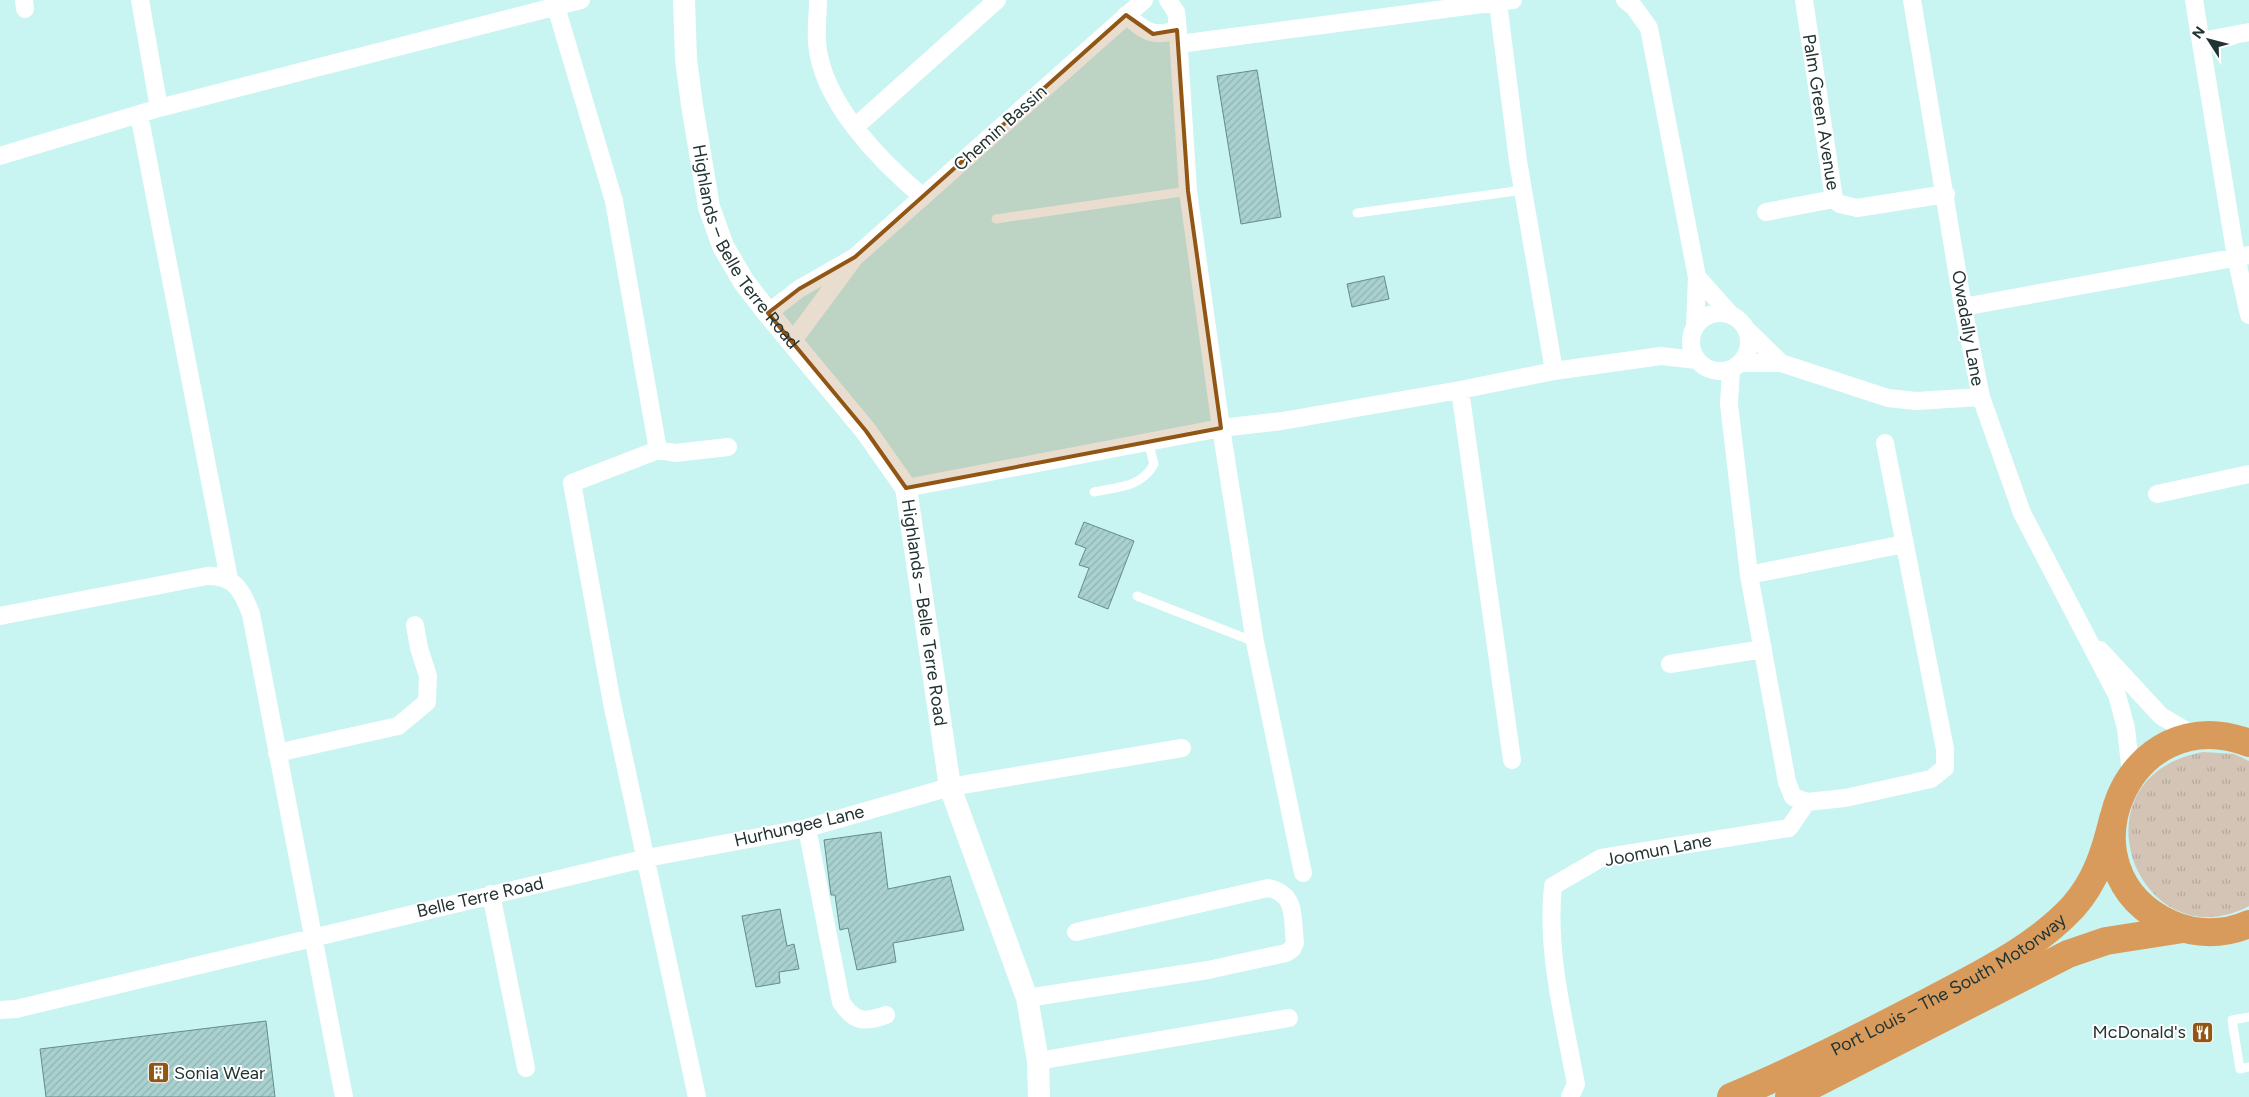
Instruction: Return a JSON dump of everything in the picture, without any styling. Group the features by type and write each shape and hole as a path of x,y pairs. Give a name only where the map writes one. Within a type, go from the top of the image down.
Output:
{"highway":[{"path":"2244,739 2222,735 2195,736 2180,739 2153,753 2131,774 2119,795 2113,819 2112,847 2120,874 2125,883 2136,899 2157,917 2183,929 2218,932 2249,924"},
{"name":"Port Louis – The South Motorway","path":"1731,1097 1774,1079 1875,1030 1983,973 2047,932 2074,906 2097,873 2113,819"},
{"name":"Port Louis – The South Motorway","path":"1789,1097 2068,954 2106,941 2183,929"}],"street":[{"path":"140,0 159,108"},
{"path":"0,156 159,108 581,0"},
{"name":"Highlands – Belle Terre Road","path":"684,0 685,49 692,105 709,207 723,246 744,282 866,431 906,488 950,787 1027,998 1038,1061 1038,1097"},
{"path":"818,0 817,43 828,85 840,109 898,176 923,197"},
{"path":"856,127 997,0"},
{"name":"Chemin Bassin","path":"855,257 1144,0"},
{"path":"1168,0 1176,12 1188,191 1221,428 1256,642 1303,873"},
{"path":"1625,0 1634,7 1649,28 1697,277 1691,348 1729,404"},
{"name":"Palm Green Avenue","path":"1804,0 1834,199 1840,204 1856,208 1946,194"},
{"name":"Owadally Lane","path":"1912,0 1946,194 1963,307 1980,397 2022,513 2088,636"},
{"path":"2194,0 2243,256 2249,315"},
{"path":"1126,15 1141,28 1153,34 1178,37 1505,2 1523,190 1554,371"},
{"path":"556,7 614,201 658,450"},
{"path":"2201,41 2249,32"},
{"path":"139,114 229,579"},
{"path":"1766,212 1834,199"},
{"path":"1963,307 2243,256"},
{"path":"768,313 799,289 855,257"},
{"path":"792,342 855,257"},
{"path":"1697,277 1732,315 1739,320 1746,330 1780,363"},
{"path":"1661,356 1708,315 1721,312 1732,315"},
{"path":"1746,330 1749,343 1746,355 1735,366 1729,404 1750,574 1787,782 1793,797 1807,802 1845,798 1931,779 1945,768 1945,749 1885,443"},
{"path":"906,488 1221,428 1282,421 1460,390 1554,371 1661,356 1701,364 1715,371 1735,366 1780,363 1888,398 1916,401 1980,397"},
{"path":"1460,390 1512,760"},
{"path":"697,1097 647,858 612,703 572,483 658,450 674,453 728,447"},
{"path":"2157,494 2249,474"},
{"path":"1750,574 1904,544"},
{"path":"0,616 186,578 220,575 229,579 243,593 250,614 344,1097"},
{"path":"277,752 398,726 427,702 428,676 419,648 415,626"},
{"path":"2088,636 2161,716 2195,736"},
{"path":"2088,636 2117,695 2126,728 2131,774"},
{"path":"1670,664 1763,648"},
{"name":"Hurhungee Lane","path":"647,858 807,828 950,787 1182,748"},
{"name":"Joomun Lane","path":"1573,1091 1550,918 1553,886 1601,858 1789,828 1807,802"},
{"path":"807,828 841,1002 850,1015 869,1021 886,1015"},
{"name":"Belle Terre Road","path":"0,1010 16,1009 647,858"},
{"path":"1027,998 1208,970 1286,953 1292,949 1295,943 1290,900 1282,891 1268,888 1076,932"},
{"path":"491,894 526,1068"},
{"path":"1038,1061 1289,1018"}],"lane":[{"path":"1358,213 1523,190"},
{"path":"996,219 1188,191"},
{"path":"1094,492 1134,483 1148,476 1154,464 1148,442"},
{"path":"1137,596 1256,642"},
{"path":"2218,932 2249,933"},
{"path":"2249,1017 2232,1020 2240,1069 2249,1067"}],"highlighted area":[{"path":"1126,15 1153,34 1177,30 1188,191 1221,428 906,488 866,431 768,313 799,289 855,257"}],"green space":[{"path":"2203,752 2234,754 2249,761 2249,906 2210,917 2176,910 2150,889 2133,860 2129,827 2137,795 2161,768"}],"building":[{"path":"1257,70 1281,217 1241,224 1217,76"},
{"path":"1384,276 1389,299 1352,307 1347,284"},
{"path":"1084,522 1134,541 1108,609 1078,597 1089,568 1079,565 1086,548 1075,544"},
{"path":"881,832 888,889 950,876 964,930 893,943 896,962 857,970 848,928 840,930 835,895 831,895 824,840"},
{"path":"780,909 787,946 794,944 799,969 779,972 780,983 756,987 742,916"},
{"name":"Sonia Wear","path":"266,1021 275,1097 46,1097 40,1049"}],"place":[{"name":"McDonald's","path":"2202,1032"},
{"name":"Sonia Wear","path":"158,1073"}]}
